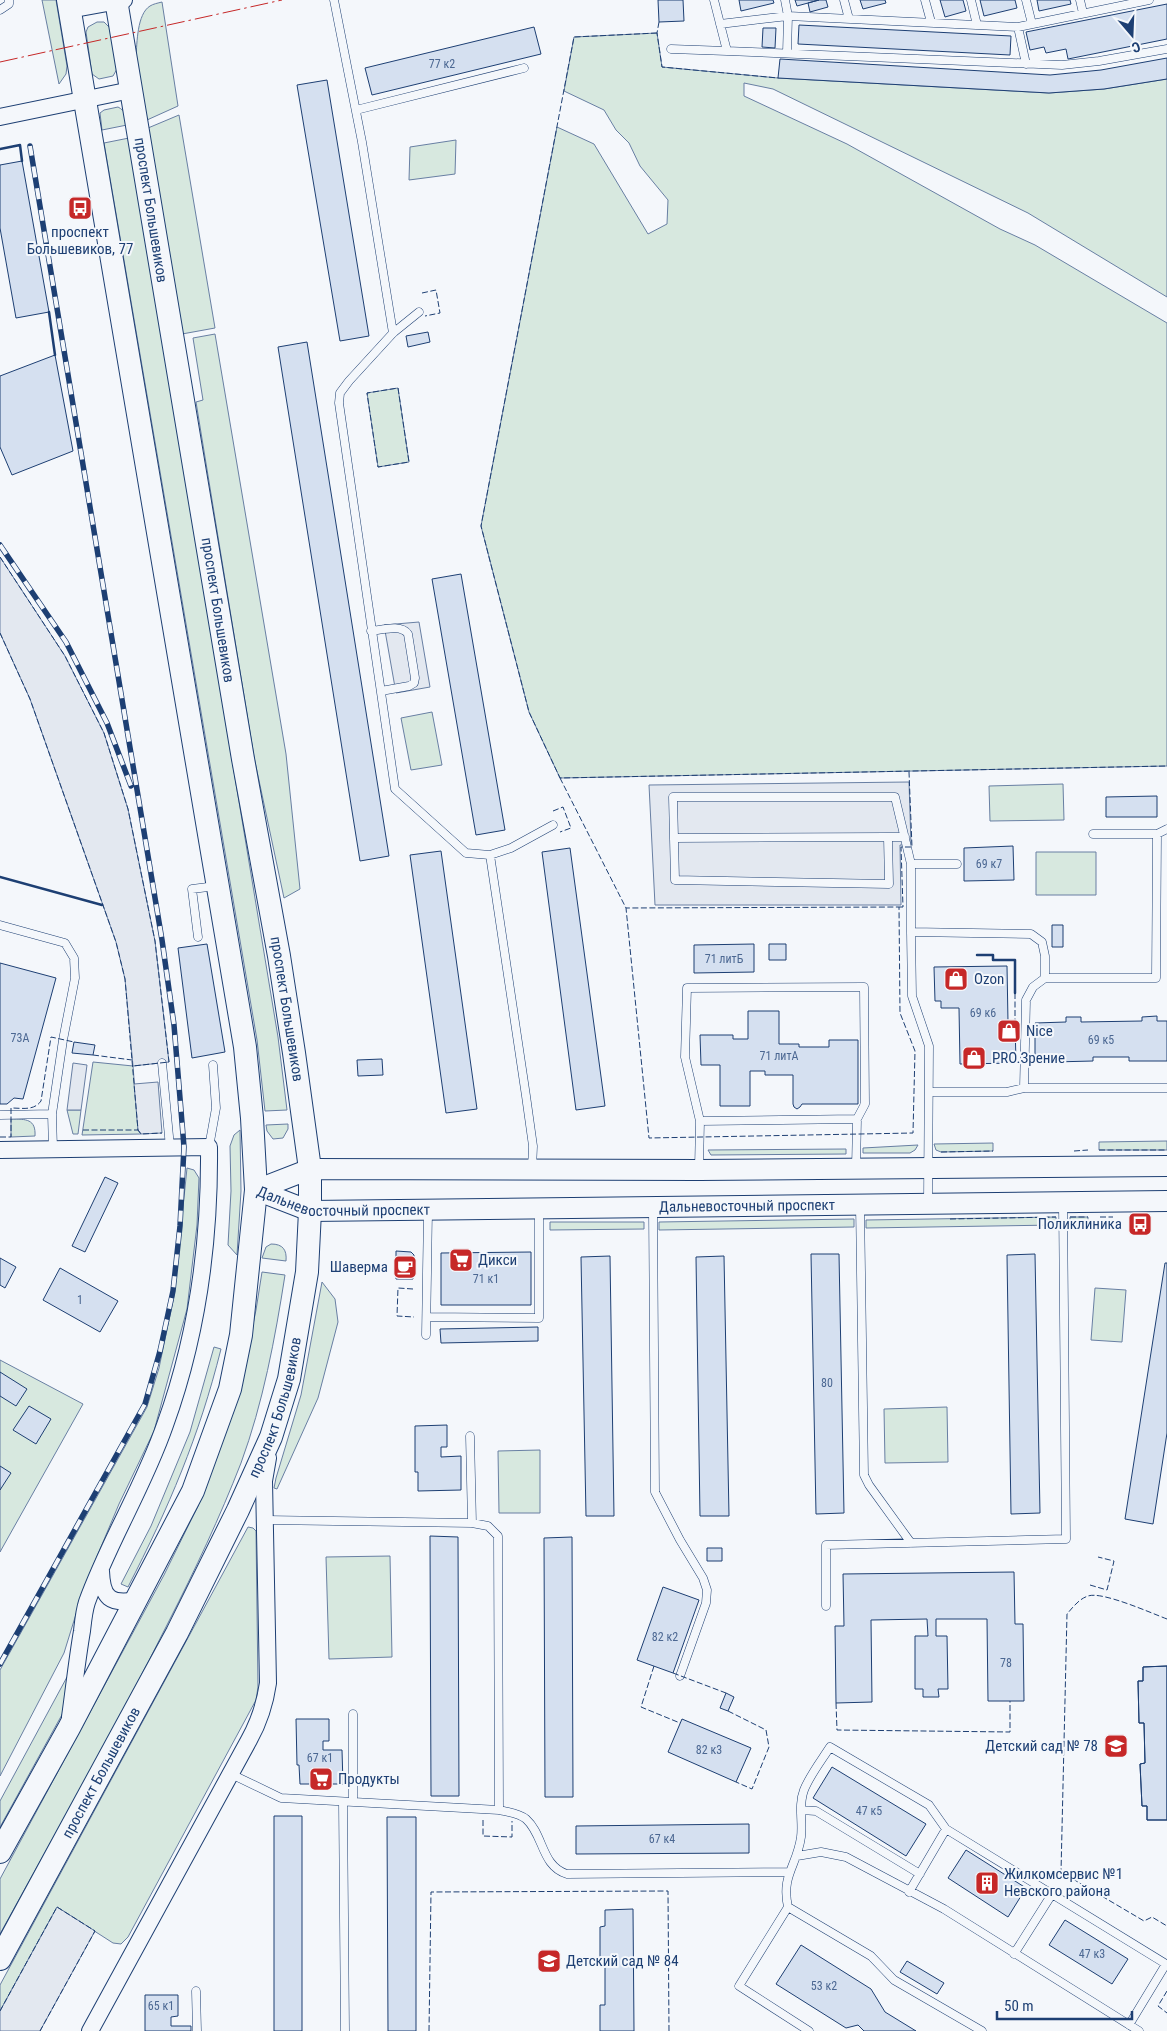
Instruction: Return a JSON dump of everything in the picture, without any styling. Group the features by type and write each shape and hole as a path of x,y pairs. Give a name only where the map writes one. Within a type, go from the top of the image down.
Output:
{"main road":[{"name":"проспект Большевиков","path":"0,1959 177,1633 238,1510 271,1437 289,1379 307,1272 310,1169 279,956 243,759 131,90 119,1"},
{"path":"0,1852 69,1728 193,1491 230,1389 241,1335 256,1190 252,1118 245,1047 68,5"}],"street":[{"path":"68,5 119,1"},
{"path":"0,117 84,98 131,90"},
{"path":"0,1150 209,1146 209,1189 203,1260 192,1327 180,1378 166,1425 147,1472 101,1569 87,1604 69,1728"},
{"name":"Дальневосточный проспект","path":"256,1190 310,1169 699,1170 1167,1166"},
{"name":"Дальневосточный проспект","path":"256,1190 310,1211 1167,1201"},
{"path":"90,2031 259,1722 266,1702 268,1683 264,1481 271,1437"},
{"path":"101,1569 101,1587 106,1596 114,1601 137,1600"}],"lane":[{"path":"0,10 9,4 10,0"},
{"path":"334,0 356,110 393,333"},
{"path":"714,0 727,51"},
{"path":"784,0 788,16 787,53"},
{"path":"844,0 849,19"},
{"path":"925,0 930,22"},
{"path":"971,0 977,25"},
{"path":"1026,0 1032,24"},
{"path":"1080,0 1083,14"},
{"path":"720,24 788,16 1018,27 1135,1 1149,0"},
{"path":"1018,27 1026,64"},
{"path":"671,50 1062,65 1167,49"},
{"path":"356,110 524,68"},
{"path":"418,312 393,333 349,381 340,393 339,404 395,789 466,853 490,855 511,848 552,825"},
{"path":"371,631 400,628 408,634 415,678 414,683 409,686 381,691"},
{"path":"888,837 889,884 675,880 673,797 895,797 911,864 912,996 929,1046 928,1204"},
{"path":"1093,834 1157,834 1167,829"},
{"path":"1024,1088 1026,1000 1033,987 1045,978 1156,978 1157,834"},
{"path":"674,838 905,837"},
{"path":"490,855 527,1104 532,1146 532,1169"},
{"path":"911,864 958,864"},
{"path":"198,937 192,889 218,886"},
{"path":"0,925 65,943 74,958 75,978 52,1114 53,1149"},
{"path":"911,932 1031,934 1042,942 1045,956 1045,978"},
{"path":"699,1170 700,1121 686,1057 687,988 864,987 865,1104 857,1119 856,1168"},
{"path":"162,1063 170,1147"},
{"path":"209,1146 216,1108 213,1065"},
{"path":"929,1092 1006,1092 1024,1088 1167,1088"},
{"path":"0,1115 52,1114"},
{"path":"700,1121 857,1119"},
{"path":"826,1606 826,1545 1066,1540 1063,1202"},
{"path":"860,1205 864,1475 869,1485 911,1543"},
{"path":"653,1207 656,1492 680,1540 704,1578 707,1590 706,1603 680,1676"},
{"path":"427,1317 539,1318 539,1208"},
{"path":"426,1335 428,1210"},
{"path":"470,1436 472,1523"},
{"path":"266,1520 472,1523 488,1526 498,1536 499,1810"},
{"path":"353,1714 353,1802"},
{"path":"809,2031 740,1986 788,1907 785,1893 786,1879 797,1856 801,1836 803,1791 830,1747 929,1805 946,1829 1166,1964 1129,2025"},
{"path":"231,1774 281,1798 499,1810 515,1813 526,1819 551,1864 558,1871 567,1874 790,1872"},
{"path":"343,1802 345,2031"},
{"path":"801,1810 816,1811 920,1874"},
{"path":"909,1892 946,1829"},
{"path":"797,1856 821,1852 846,1857 944,1910 1139,2031"},
{"path":"1014,1954 1052,1894"},
{"path":"788,1907 871,1956 894,1980 982,2031"},
{"path":"196,1991 197,2031"}],"shaded area":[{"path":"42,0 56,0 67,66 66,74 59,84"},
{"path":"162,2 178,106 147,120 136,57 137,37 142,15 151,5"},
{"path":"97,22 104,22 110,28 117,69 113,76 99,79 92,74 86,32 88,27"},
{"path":"657,33 662,67 778,78 1049,93 1104,89 1167,79 1167,297 1028,213 773,89 744,83 744,96 847,144 1000,229 1035,245 1167,323 1167,766 560,778 529,712 481,526 557,127 594,144 648,234 667,224 668,200 640,166 629,143 616,130 604,110 564,91 574,37"},
{"path":"118,107 124,112 127,125 102,130 100,113 104,110"},
{"path":"179,115 215,328 182,334 148,128"},
{"path":"129,138 278,1037 287,1110 265,1111 257,1040 104,143"},
{"path":"456,140 455,174 409,180 410,147"},
{"path":"215,334 286,754 300,889 284,898 254,757 196,402 203,400 193,338"},
{"path":"398,388 409,462 378,467 367,393"},
{"path":"0,557 65,656 104,733 128,809 155,941 169,1062 133,1066 125,979 116,942 30,699 0,633"},
{"path":"419,622 430,687 396,693 384,625"},
{"path":"432,712 442,765 411,770 401,718"},
{"path":"909,782 911,845 900,845 901,905 655,905 649,785"},
{"path":"1063,784 1064,820 990,821 989,786"},
{"path":"1036,852 1096,852 1096,895 1036,895"},
{"path":"93,1062 133,1066 138,1130 141,1134 82,1135"},
{"path":"73,1063 87,1065 81,1110 67,1110"},
{"path":"158,1082 162,1133 141,1134 138,1130 134,1084"},
{"path":"67,1110 81,1110 78,1134 73,1134"},
{"path":"11,1119 21,1119 32,1123 35,1136 11,1137"},
{"path":"288,1124 288,1129 283,1138 273,1139 267,1131 266,1125"},
{"path":"240,1130 241,1191 237,1255 228,1245 231,1191 230,1146 234,1135"},
{"path":"1167,1141 1167,1150 1099,1150 1099,1142"},
{"path":"993,1143 993,1151 941,1152 936,1150 934,1144"},
{"path":"918,1145 910,1153 863,1153 863,1148"},
{"path":"846,1149 846,1154 711,1155 708,1150"},
{"path":"187,1168 194,1170 199,1178 197,1225 187,1309 154,1431 119,1504 85,1585 64,1653 0,1776 0,1670 147,1407 159,1368 174,1296"},
{"path":"1056,1217 1056,1225 866,1228 866,1220"},
{"path":"1070,1217 1088,1217 1088,1226 1070,1226"},
{"path":"854,1219 854,1227 659,1230 659,1222"},
{"path":"550,1222 644,1222 644,1229 550,1230"},
{"path":"271,1244 279,1245 283,1248 286,1254 286,1261 262,1258 266,1247"},
{"path":"262,1272 285,1275 268,1370 256,1417 241,1463 207,1543 149,1661 0,1934 0,1879 164,1575 198,1506 245,1362"},
{"path":"322,1282 335,1299 338,1322 318,1398 277,1489 274,1488 276,1478 301,1395"},
{"path":"1095,1288 1126,1290 1122,1342 1091,1340"},
{"path":"214,1347 221,1349 193,1442 170,1500 128,1587 121,1584 151,1526 190,1432"},
{"path":"0,1360 83,1404 0,1552"},
{"path":"947,1407 948,1462 885,1463 884,1409"},
{"path":"540,1450 540,1513 499,1513 498,1451"},
{"path":"248,1527 256,1531 258,1687 256,1700 128,1937 121,1944 113,1943 57,1907 0,2011 0,1985"},
{"path":"390,1556 392,1657 329,1659 326,1557"},
{"path":"67,1677 64,1711 0,1827 0,1801"},
{"path":"57,1907 95,1931 40,2031 0,2031 0,2011"}],"building":[{"path":"658,0 683,0 684,21 659,22"},
{"path":"739,0 773,0 774,3 741,11"},
{"path":"795,0 819,0 797,6"},
{"path":"826,0 828,7 810,12 808,3"},
{"path":"860,0 885,0 886,3 863,9"},
{"path":"940,0 963,0 966,11 945,17"},
{"path":"980,0 1015,0 1017,8 984,16"},
{"path":"1037,0 1070,0 1071,4 1039,11"},
{"path":"1167,4 1167,39 1068,59 1066,49 1046,53 1044,47 1030,50 1026,32"},
{"path":"799,25 1011,36 1010,55 798,44"},
{"path":"534,27 541,54 372,95 365,68"},
{"path":"763,28 776,28 775,48 762,47"},
{"path":"1167,58 1167,79 1104,89 1049,93 778,78 780,59 1050,75 1101,70"},
{"path":"327,80 369,336 340,341 297,85"},
{"path":"22,161 49,312 16,318 0,228 0,165"},
{"path":"428,332 430,342 408,347 406,336"},
{"path":"307,342 389,856 360,861 278,347"},
{"path":"55,355 73,451 12,475 0,447 0,376"},
{"path":"461,574 505,830 476,835 432,579"},
{"path":"1157,796 1157,817 1106,817 1106,797"},
{"path":"1013,846 1014,880 964,881 964,848"},
{"path":"570,848 605,1106 576,1110 542,852"},
{"path":"441,851 477,1109 446,1113 410,855"},
{"path":"1052,925 1063,925 1063,947 1052,947"},
{"path":"207,944 225,1052 192,1058 178,948"},
{"path":"754,944 754,972 694,973 694,945"},
{"path":"769,944 786,944 786,960 769,960"},
{"path":"0,963 56,978 23,1099 14,1098 7,1104 0,1104"},
{"path":"1007,966 1008,1022 1015,1022 1016,1063 960,1064 959,1008 941,1008 941,1001 935,1001 934,967"},
{"path":"748,1011 779,1011 779,1044 799,1044 799,1047 829,1047 829,1040 858,1040 858,1104 802,1104 797,1109 793,1104 793,1075 765,1075 765,1071 750,1071 750,1106 720,1106 720,1065 701,1065 700,1035 733,1035 733,1039 748,1039"},
{"path":"1157,1016 1157,1021 1167,1021 1167,1061 1129,1061 1129,1057 1093,1057 1093,1061 1053,1062 1053,1058 1035,1058 1035,1023 1066,1022 1066,1017 1081,1017 1081,1022 1142,1021 1142,1017"},
{"path":"74,1042 95,1045 93,1055 72,1053"},
{"path":"382,1059 383,1075 358,1076 357,1060"},
{"path":"105,1177 118,1183 85,1252 72,1246"},
{"name":"Шаверма","path":"396,1251 411,1252 414,1255 413,1279 396,1279"},
{"path":"531,1252 531,1305 441,1305 441,1253"},
{"path":"811,1254 839,1254 844,1513 816,1514"},
{"path":"1035,1254 1040,1513 1011,1514 1007,1255"},
{"path":"610,1256 614,1516 586,1516 581,1257"},
{"path":"724,1256 729,1516 700,1516 696,1257"},
{"path":"0,1258 16,1267 5,1288 0,1285"},
{"path":"1165,1263 1167,1263 1167,1433 1153,1524 1125,1519"},
{"path":"60,1268 118,1301 100,1332 43,1300"},
{"path":"538,1327 538,1341 441,1343 440,1329"},
{"path":"0,1372 27,1389 16,1406 0,1396"},
{"path":"29,1406 51,1419 36,1444 13,1430"},
{"path":"447,1425 447,1447 441,1447 441,1457 461,1456 461,1490 418,1491 418,1472 415,1472 415,1426"},
{"path":"0,1466 11,1473 0,1490"},
{"path":"430,1536 458,1537 459,1796 431,1796"},
{"path":"572,1537 573,1797 545,1797 544,1538"},
{"path":"707,1548 722,1548 722,1561 707,1561"},
{"path":"1014,1572 1015,1624 1023,1624 1024,1701 988,1701 987,1619 936,1619 936,1636 947,1636 948,1689 938,1689 939,1697 923,1697 923,1689 915,1689 915,1636 928,1636 927,1619 871,1620 872,1702 836,1703 835,1626 844,1626 843,1574"},
{"path":"663,1587 699,1600 673,1673 637,1660"},
{"path":"1167,1666 1167,1820 1147,1820 1147,1806 1142,1806 1140,1764 1145,1763 1144,1723 1139,1723 1138,1681 1143,1681 1143,1667"},
{"path":"1167,1666 1167,1820 1147,1820 1147,1806 1142,1806 1140,1764 1145,1763 1144,1723 1139,1723 1138,1681 1143,1681 1143,1667"},
{"path":"726,1693 734,1697 728,1711 720,1708"},
{"path":"296,1719 329,1719 329,1741 323,1741 323,1750 342,1750 343,1784 300,1784 299,1765 297,1765"},
{"path":"682,1719 751,1748 736,1782 668,1752"},
{"path":"832,1767 926,1824 906,1856 813,1798"},
{"path":"274,1816 302,1816 302,2031 274,2031"},
{"path":"387,1817 416,1817 416,2031 388,2031"},
{"path":"749,1824 749,1853 576,1854 576,1826"},
{"name":"Жилкомсервис №1 Невского района","path":"966,1850 1026,1888 1008,1917 948,1878"},
{"path":"633,1909 634,2031 600,2031 600,2005 605,2005 605,1966 600,1966 600,1927 605,1926 605,1910"},
{"path":"1065,1920 1128,1959 1112,1984 1049,1945"},
{"path":"801,1945 871,1989 885,2012 916,2031 864,2031 858,2025 846,2028 776,1984"},
{"path":"907,1961 944,1983 937,1994 900,1972"},
{"path":"145,1995 178,1995 178,2016 171,2017 171,2026 191,2026 191,2031 145,2031"}],"railway":[{"path":"0,1664 145,1404 160,1351 173,1291 180,1226 184,1147 174,1025 162,940 30,146"},
{"path":"0,545 66,642 107,723 131,786"}],"fence":[{"path":"659,22 657,33 662,67 778,78"},
{"path":"657,33 574,37 481,526 529,712 560,778 1167,766"},
{"path":"422,293 436,290 440,313 425,316"},
{"path":"398,388 409,462 378,467 367,393 398,388"},
{"path":"0,557 65,656 104,733 128,809 155,941 169,1062 133,1066"},
{"path":"0,633 30,699 116,942 125,979 138,1130 141,1134 162,1133"},
{"path":"899,907 903,907 901,847 912,847 909,772"},
{"path":"560,778 626,908 649,1138 913,1133 915,1051 900,1013 899,907 626,908"},
{"path":"553,811 563,807 571,828 560,832"},
{"path":"1015,993 1015,1022"},
{"path":"0,1137 11,1137 11,1108 31,1108 41,1101 51,1037 74,1042"},
{"path":"93,1055 132,1060"},
{"path":"83,1130 138,1130"},
{"path":"1074,1151 1088,1150"},
{"path":"1099,1150 1167,1150"},
{"path":"941,1152 993,1151"},
{"path":"950,1219 1056,1217"},
{"path":"1070,1217 1088,1217"},
{"path":"1100,1217 1113,1217"},
{"path":"413,1289 398,1288 397,1316 414,1317"},
{"path":"1090,1585 1107,1590 1114,1561 1098,1557"},
{"path":"1167,1619 1115,1599 1095,1595 1082,1599 1067,1614 1061,1872 1144,1921 1152,1917 1167,1926"},
{"path":"654,1666 641,1707 680,1723"},
{"path":"673,1673 726,1693"},
{"path":"836,1703 837,1730 1010,1732 1010,1701"},
{"path":"728,1711 766,1730 769,1747 752,1789 736,1782"},
{"path":"483,1820 483,1836 512,1837 512,1821"},
{"path":"429,2031 431,1892 668,1891 669,2031"},
{"path":"0,2011 57,1907 95,1931 40,2031"},
{"path":"1167,1991 1158,2006 1167,2013"}],"wall":[{"path":"0,149 20,145 22,161"},
{"path":"49,312 55,355"},
{"path":"0,877 102,905"},
{"path":"977,955 993,955 993,960 1015,960 1015,993"}],"power":[{"path":"0,62 282,0"}],"place":[{"name":"проспект Большевиков, 77","path":"80,208"},
{"name":"Ozon","path":"956,979"},
{"name":"Nice","path":"1009,1031"},
{"name":"PRO.Зрение","path":"974,1058"},
{"name":"Поликлиника","path":"1140,1224"},
{"name":"Дикси","path":"461,1260"},
{"name":"Шаверма","path":"405,1267"},
{"name":"Детский сад № 78","path":"1116,1746"},
{"name":"Продукты","path":"321,1779"},
{"name":"Жилкомсервис №1 Невского района","path":"987,1883"},
{"name":"Детский сад № 84","path":"549,1961"}]}
